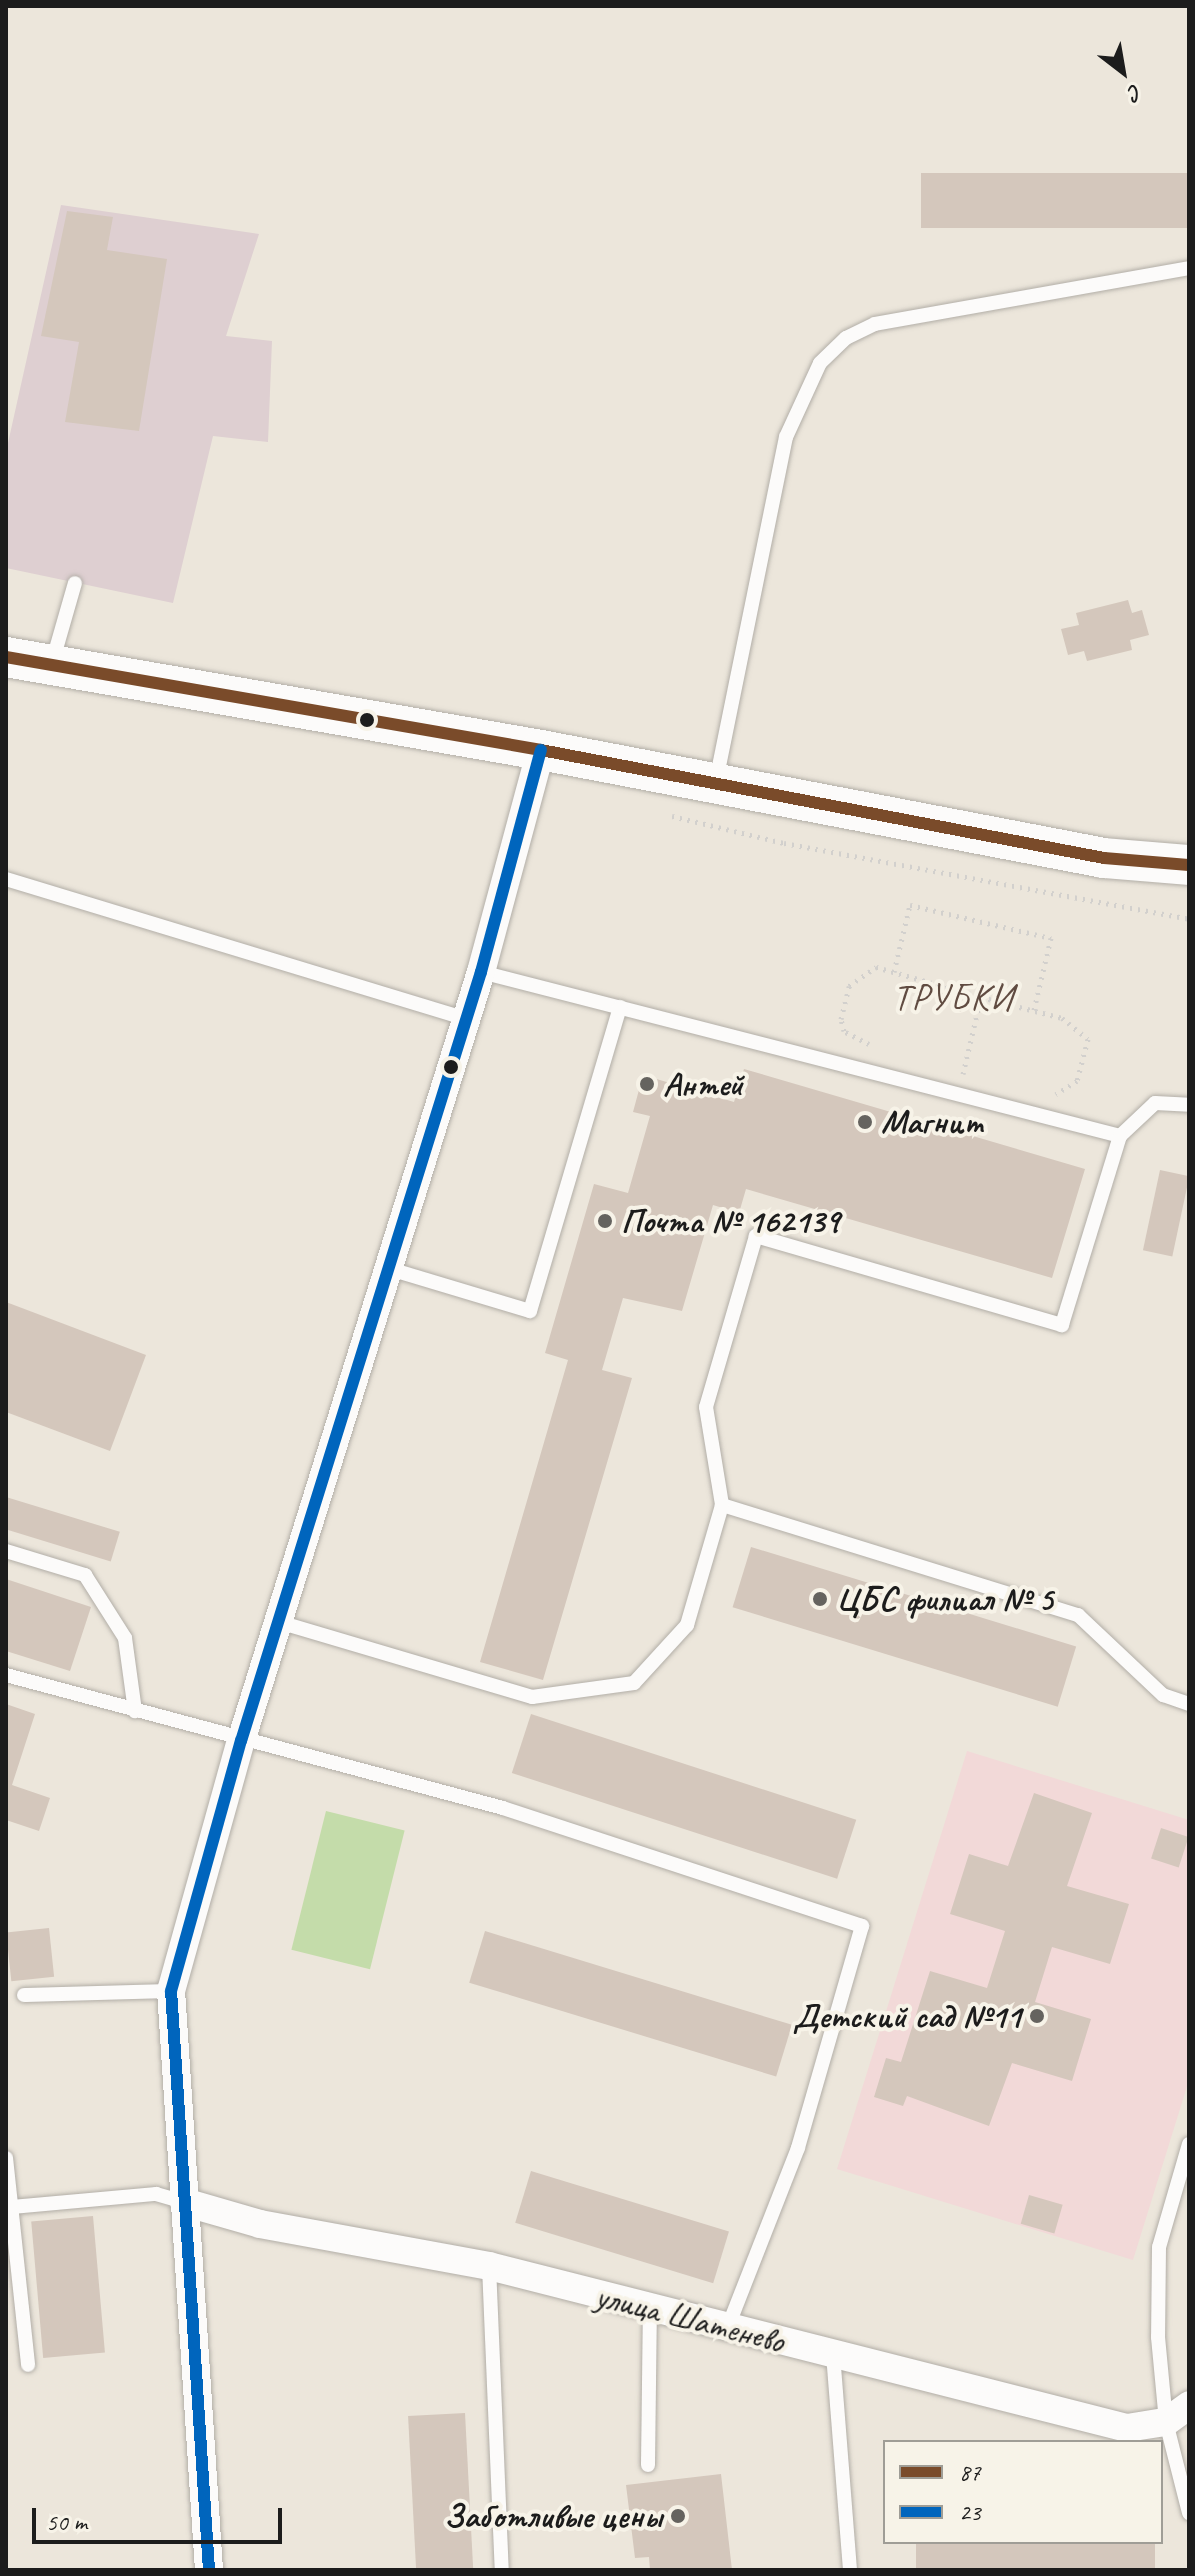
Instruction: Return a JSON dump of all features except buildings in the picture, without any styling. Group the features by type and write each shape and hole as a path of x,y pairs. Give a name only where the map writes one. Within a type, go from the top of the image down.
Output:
{"main road":[{"path":"6,657 541,750 1104,858 1189,865"}],"street":[{"path":"209,2570 171,1991 241,1741 481,972 541,750"},
{"name":"улица Шатенево","path":"184,2202 260,2224 489,2266 1127,2428 1166,2422 1189,2405"}],"lane":[{"path":"715,783 786,437 820,363 846,338 875,324 1189,268"},
{"path":"52,665 75,583"},
{"path":"6,879 466,1019"},
{"path":"481,972 1120,1136"},
{"path":"390,1269 530,1311 620,1007"},
{"path":"279,1622 532,1697 634,1683 687,1625 722,1505 706,1407 756,1236 1062,1325 1120,1136 1155,1103 1189,1105"},
{"path":"722,1505 1078,1615 1163,1695 1189,1704"},
{"path":"6,1551 85,1575 125,1638 135,1711"},
{"path":"6,1675 241,1741 503,1808 862,1926 798,2148 728,2327"},
{"path":"24,1995 171,1991"},
{"path":"1189,2144 1159,2247 1158,2337 1166,2422 1189,2513"},
{"path":"6,2158 28,2365"},
{"path":"12,2207 156,2194 184,2202"},
{"path":"489,2266 502,2570"},
{"path":"648,2465 650,2307"},
{"path":"833,2354 850,2570"}],"path":[{"path":"666,814 784,843 1189,919"},
{"path":"894,972 910,905 1051,938 1034,1010"},
{"path":"881,1047 844,1031 841,1019 849,986 859,976 876,967 1062,1018 1088,1039 1077,1081 1057,1094 1044,1091"},
{"path":"958,1095 981,997"},
{"path":"950,1066 977,1073"}],"shaded area":[{"path":"61,205 259,234 226,336 272,341 268,442 213,436 173,603 6,568 6,452"},
{"name":"Детский сад №11","path":"967,1751 1189,1820 1189,2080 1133,2260 837,2169"}],"green space":[{"path":"326,1811 405,1831 370,1969 291,1950"}],"transit line":[{"name":"87","path":"6,657 541,750 1104,858 1189,865"},
{"name":"23","path":"209,2570 171,1991 241,1741 481,972 541,750"}],"place":[{"name":"Антей","path":"647,1084"},
{"name":"Магнит","path":"865,1122"},
{"name":"Почта № 162139","path":"605,1221"},
{"name":"ЦБС филиал № 5","path":"820,1599"},
{"name":"Детский сад №11","path":"1037,2016"},
{"name":"Заботливые цены","path":"678,2516"}],"district":[{"name":"ТРУБКИ","path":"954,998"}]}
